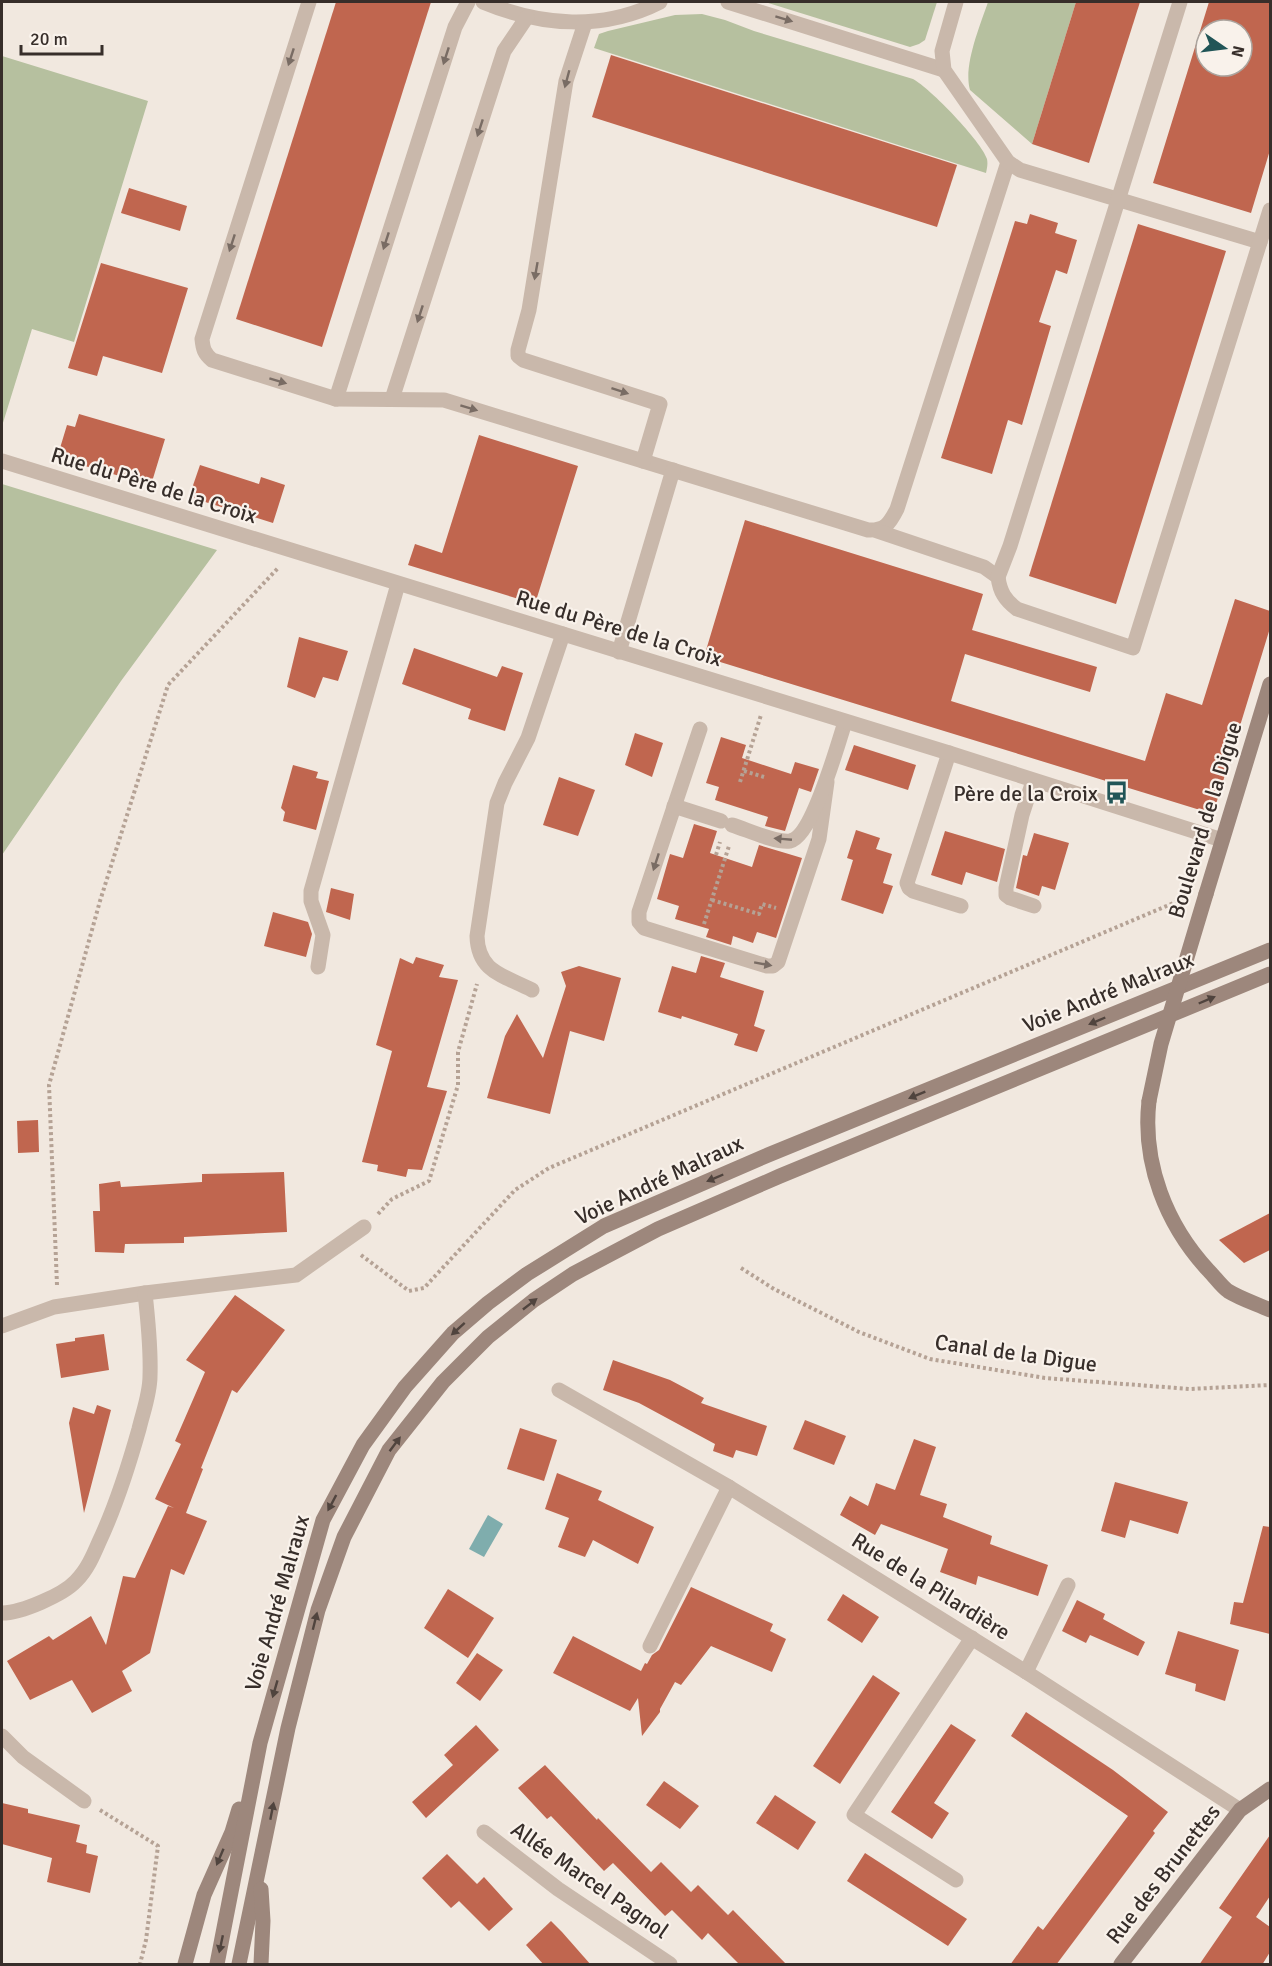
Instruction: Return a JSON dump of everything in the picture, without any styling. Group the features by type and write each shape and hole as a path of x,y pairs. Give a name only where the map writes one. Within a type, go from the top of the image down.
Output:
{"main road":[{"name":"Boulevard de la Digue","path":"1270,684 1161,1044 1149,1101 1148,1128 1150,1157 1159,1189 1174,1223 1197,1259 1226,1290 1270,1310"},
{"name":"Voie André Malraux","path":"217,1965 260,1743 323,1520 363,1445 405,1387 453,1333 527,1274 604,1226 768,1155 1270,950"},
{"name":"Voie André Malraux","path":"239,1965 293,1707 318,1610 344,1537 389,1450 443,1382 488,1337 534,1300 573,1274 658,1229 780,1176 1270,974"},
{"path":"185,1965 204,1895 232,1832 260,1743"},
{"path":"1240,1810 1270,1789"},
{"name":"Rue des Brunettes","path":"1121,1965 1240,1810"},
{"path":"260,1868 263,1921 261,1965"}],"street":[{"path":"309,2 202,339 203,350 212,360 336,399 444,400 877,531 984,567 998,577"},
{"path":"336,399 452,39 468,2"},
{"path":"483,2 527,17 585,23 640,10 660,2"},
{"path":"728,2 944,70"},
{"path":"956,2 942,51 944,70 1008,162 1020,170 1260,242"},
{"path":"1179,2 1010,546 998,577 1000,591 1017,609 1133,648 1270,210"},
{"path":"392,399 504,51 527,17"},
{"path":"585,23 566,81 536,270 518,356 523,360 660,404 643,461"},
{"path":"877,531 890,523 897,509 1008,162"},
{"name":"Rue du Père de la Croix","path":"2,461 949,753 1222,840"},
{"path":"619,652 673,470"},
{"path":"318,967 322,935 311,901 311,891 398,584"},
{"path":"532,990 490,969 477,949 477,936 498,803 528,738 563,634"},
{"path":"674,806 778,840 797,839 805,828 826,782 845,722"},
{"path":"700,729 639,912 639,922 644,928 767,966 773,966 778,962 815,851 826,782"},
{"path":"949,753 907,883 914,891 961,906"},
{"path":"1034,781 1022,815 1006,888 1006,895 1010,898 1034,906"},
{"path":"2,1326 54,1307 145,1293 296,1275 364,1227"},
{"path":"2,1613 59,1595 76,1582 89,1565 114,1511 146,1404 150,1378 145,1293"},
{"name":"Rue de la Pilardière","path":"559,1390 729,1486 1026,1672 1240,1810"},
{"path":"650,1646 729,1486"},
{"path":"1026,1672 1068,1585"},
{"path":"956,1880 854,1815 972,1638"},
{"path":"2,1736 23,1756 84,1801"},
{"name":"Allée Marcel Pagnol","path":"484,1832 558,1889 670,1965"}],"path":[{"path":"54,1307 57,1291 49,1085 100,901 156,719 168,686 282,565 291,551"},
{"path":"740,782 767,698"},
{"path":"744,771 764,777"},
{"path":"704,924 726,853 723,851"},
{"path":"343,1242 409,1291 424,1288 515,1190 549,1168 1186,898"},
{"path":"712,900 760,915 762,904 766,905"},
{"path":"364,1227 392,1199 429,1181 459,1085 458,1052 484,963"},
{"name":"Canal de la Digue","path":"741,1268 774,1289 859,1332 930,1359 1045,1378 1190,1389 1270,1385"},
{"path":"84,1801 158,1846 146,1940 140,1965"}],"green space":[{"path":"765,2 937,2 925,40 910,47"},
{"path":"988,2 1076,2 1032,144 970,90 968,80 971,58"},
{"path":"702,14 913,79 943,104 976,141 987,159 986,173 594,48 599,34 608,31 675,15"},
{"path":"2,56 148,101 74,342 32,329 2,426"},
{"path":"2,484 217,550 121,681 2,855"}],"water":[{"path":"488,1515 503,1524 484,1557 469,1549"}],"building":[{"path":"336,2 431,2 322,347 236,319"},
{"path":"1076,2 1140,2 1089,163 1032,144"},
{"path":"1209,2 1270,2 1270,150 1251,213 1153,183 1194,50 1194,78 1254,78 1254,18 1204,18"},
{"path":"611,55 957,165 937,227 592,117"},
{"path":"129,188 187,206 180,231 121,213"},
{"path":"1030,214 1058,223 1055,233 1077,240 1067,274 1056,270 1039,322 1051,326 1022,425 1008,420 992,474 941,458 1015,221 1027,224"},
{"path":"1138,224 1226,251 1116,604 1029,576"},
{"path":"101,263 188,288 162,373 103,356 97,376 68,368"},
{"path":"79,414 165,439 151,485 57,458 67,425 75,427"},
{"path":"479,435 578,466 535,604 408,565 415,544 442,553"},
{"path":"200,465 259,484 261,477 285,485 273,523 189,497"},
{"path":"745,520 983,594 972,630 1097,667 1090,692 965,654 951,701 1145,761 1166,693 1202,705 1235,599 1270,611 1270,628 1213,814 704,657"},
{"path":"299,637 348,651 338,681 323,677 315,698 287,687"},
{"path":"414,648 497,677 502,666 523,673 505,731 468,719 471,709 402,684"},
{"path":"635,733 663,743 652,777 625,765"},
{"path":"721,737 746,745 742,758 791,774 795,762 819,769 811,792 799,788 785,831 765,826 768,817 715,800 719,787 706,783"},
{"path":"854,745 916,765 908,790 845,770"},
{"path":"293,765 318,772 316,778 329,781 316,830 283,821 285,812 281,808"},
{"path":"559,777 595,790 578,836 543,825"},
{"path":"694,824 717,831 710,853 752,867 759,845 802,858 776,938 757,932 753,943 733,936 731,945 706,937 709,929 675,919 679,906 657,899 670,854 683,858"},
{"path":"856,830 880,838 876,849 892,854 883,883 893,886 883,914 841,900 853,860 847,858"},
{"path":"945,831 1005,849 997,882 966,872 962,885 931,875"},
{"path":"1034,833 1069,843 1055,890 1042,886 1039,896 1016,888 1023,855 1027,856"},
{"path":"331,888 354,894 350,920 326,912"},
{"path":"273,912 308,922 312,934 306,957 264,946"},
{"path":"701,956 725,963 720,977 764,991 754,1026 765,1030 757,1052 734,1045 738,1034 682,1016 681,1019 658,1012 672,966 696,973"},
{"path":"416,957 444,965 439,977 458,980 427,1087 447,1091 422,1170 408,1169 406,1177 377,1171 378,1165 362,1162 392,1051 376,1045 400,958 413,964"},
{"path":"579,966 621,978 604,1041 570,1031 550,1114 487,1098 505,1036 517,1014 543,1058 566,986 561,972"},
{"path":"38,1120 39,1152 18,1153 17,1121"},
{"path":"284,1172 287,1232 184,1237 184,1243 125,1244 124,1253 95,1252 93,1211 100,1211 99,1184 120,1181 121,1187 202,1182 202,1174"},
{"path":"1270,1213 1270,1250 1244,1263 1219,1240"},
{"path":"235,1295 285,1330 237,1393 232,1390 186,1513 207,1521 184,1575 171,1569 150,1653 122,1671 132,1691 92,1713 72,1680 30,1700 7,1661 49,1636 53,1640 91,1616 106,1645 123,1576 135,1578 168,1506 174,1508 155,1499 181,1444 175,1441 205,1372 186,1360"},
{"path":"104,1334 109,1370 61,1378 56,1344 75,1341 75,1338"},
{"path":"613,1360 670,1380 704,1398 701,1403 767,1426 757,1456 736,1450 733,1458 713,1451 715,1444 639,1403 603,1390"},
{"path":"97,1405 111,1410 84,1513 69,1423 73,1407 94,1414"},
{"path":"805,1420 846,1436 834,1465 793,1449"},
{"path":"520,1428 557,1440 544,1481 507,1469"},
{"path":"914,1439 936,1447 920,1495 947,1504 943,1517 992,1536 990,1544 1048,1565 1038,1596 978,1576 976,1585 940,1572 948,1549 881,1524 875,1535 840,1515 850,1496 868,1506 876,1483 895,1490"},
{"path":"557,1473 602,1491 598,1500 654,1527 638,1564 593,1540 585,1557 558,1547 569,1518 545,1509"},
{"path":"1115,1482 1188,1502 1178,1534 1130,1520 1125,1538 1101,1531"},
{"path":"1263,1526 1270,1527 1270,1634 1230,1624 1234,1602 1243,1603"},
{"path":"691,1587 773,1624 770,1631 786,1639 772,1672 711,1646 681,1685 675,1682 660,1712 642,1736 638,1698 630,1711 553,1673 573,1636 641,1671 645,1663 647,1664 652,1655 659,1650"},
{"path":"448,1589 494,1618 468,1658 424,1628"},
{"path":"843,1594 879,1617 862,1643 827,1620"},
{"path":"1077,1600 1105,1614 1103,1619 1145,1642 1138,1656 1090,1635 1086,1643 1062,1631"},
{"path":"1178,1631 1239,1650 1225,1701 1195,1691 1196,1684 1165,1674"},
{"path":"477,1653 503,1670 480,1701 456,1683"},
{"path":"873,1675 900,1693 840,1784 813,1766"},
{"path":"1026,1712 1113,1770 1168,1812 1153,1831 1155,1833 1056,1965 1010,1965 1038,1926 1043,1930 1128,1816 1011,1736"},
{"path":"951,1724 976,1740 934,1803 949,1813 932,1839 891,1812"},
{"path":"476,1725 499,1750 426,1818 412,1802 453,1765 444,1755"},
{"path":"545,1765 651,1872 661,1862 691,1892 698,1885 728,1915 733,1910 787,1965 740,1965 708,1933 702,1940 672,1910 665,1916 613,1863 604,1871 551,1816 547,1819 518,1788"},
{"path":"664,1781 699,1806 680,1829 646,1805"},
{"path":"775,1795 816,1822 798,1850 756,1823"},
{"path":"2,1803 28,1809 28,1813 80,1825 76,1842 87,1845 86,1853 98,1856 90,1893 47,1882 52,1858 2,1844"},
{"path":"1270,1835 1270,1896 1256,1917 1270,1927 1270,1952 1262,1965 1199,1965 1232,1917 1219,1908"},
{"path":"865,1853 967,1919 948,1946 847,1881"},
{"path":"447,1854 477,1884 484,1877 513,1909 489,1931 459,1901 451,1908 422,1878"},
{"path":"551,1921 591,1965 544,1965 526,1945"}],"place":[{"name":"Père de la Croix","path":"1116,793"}]}
